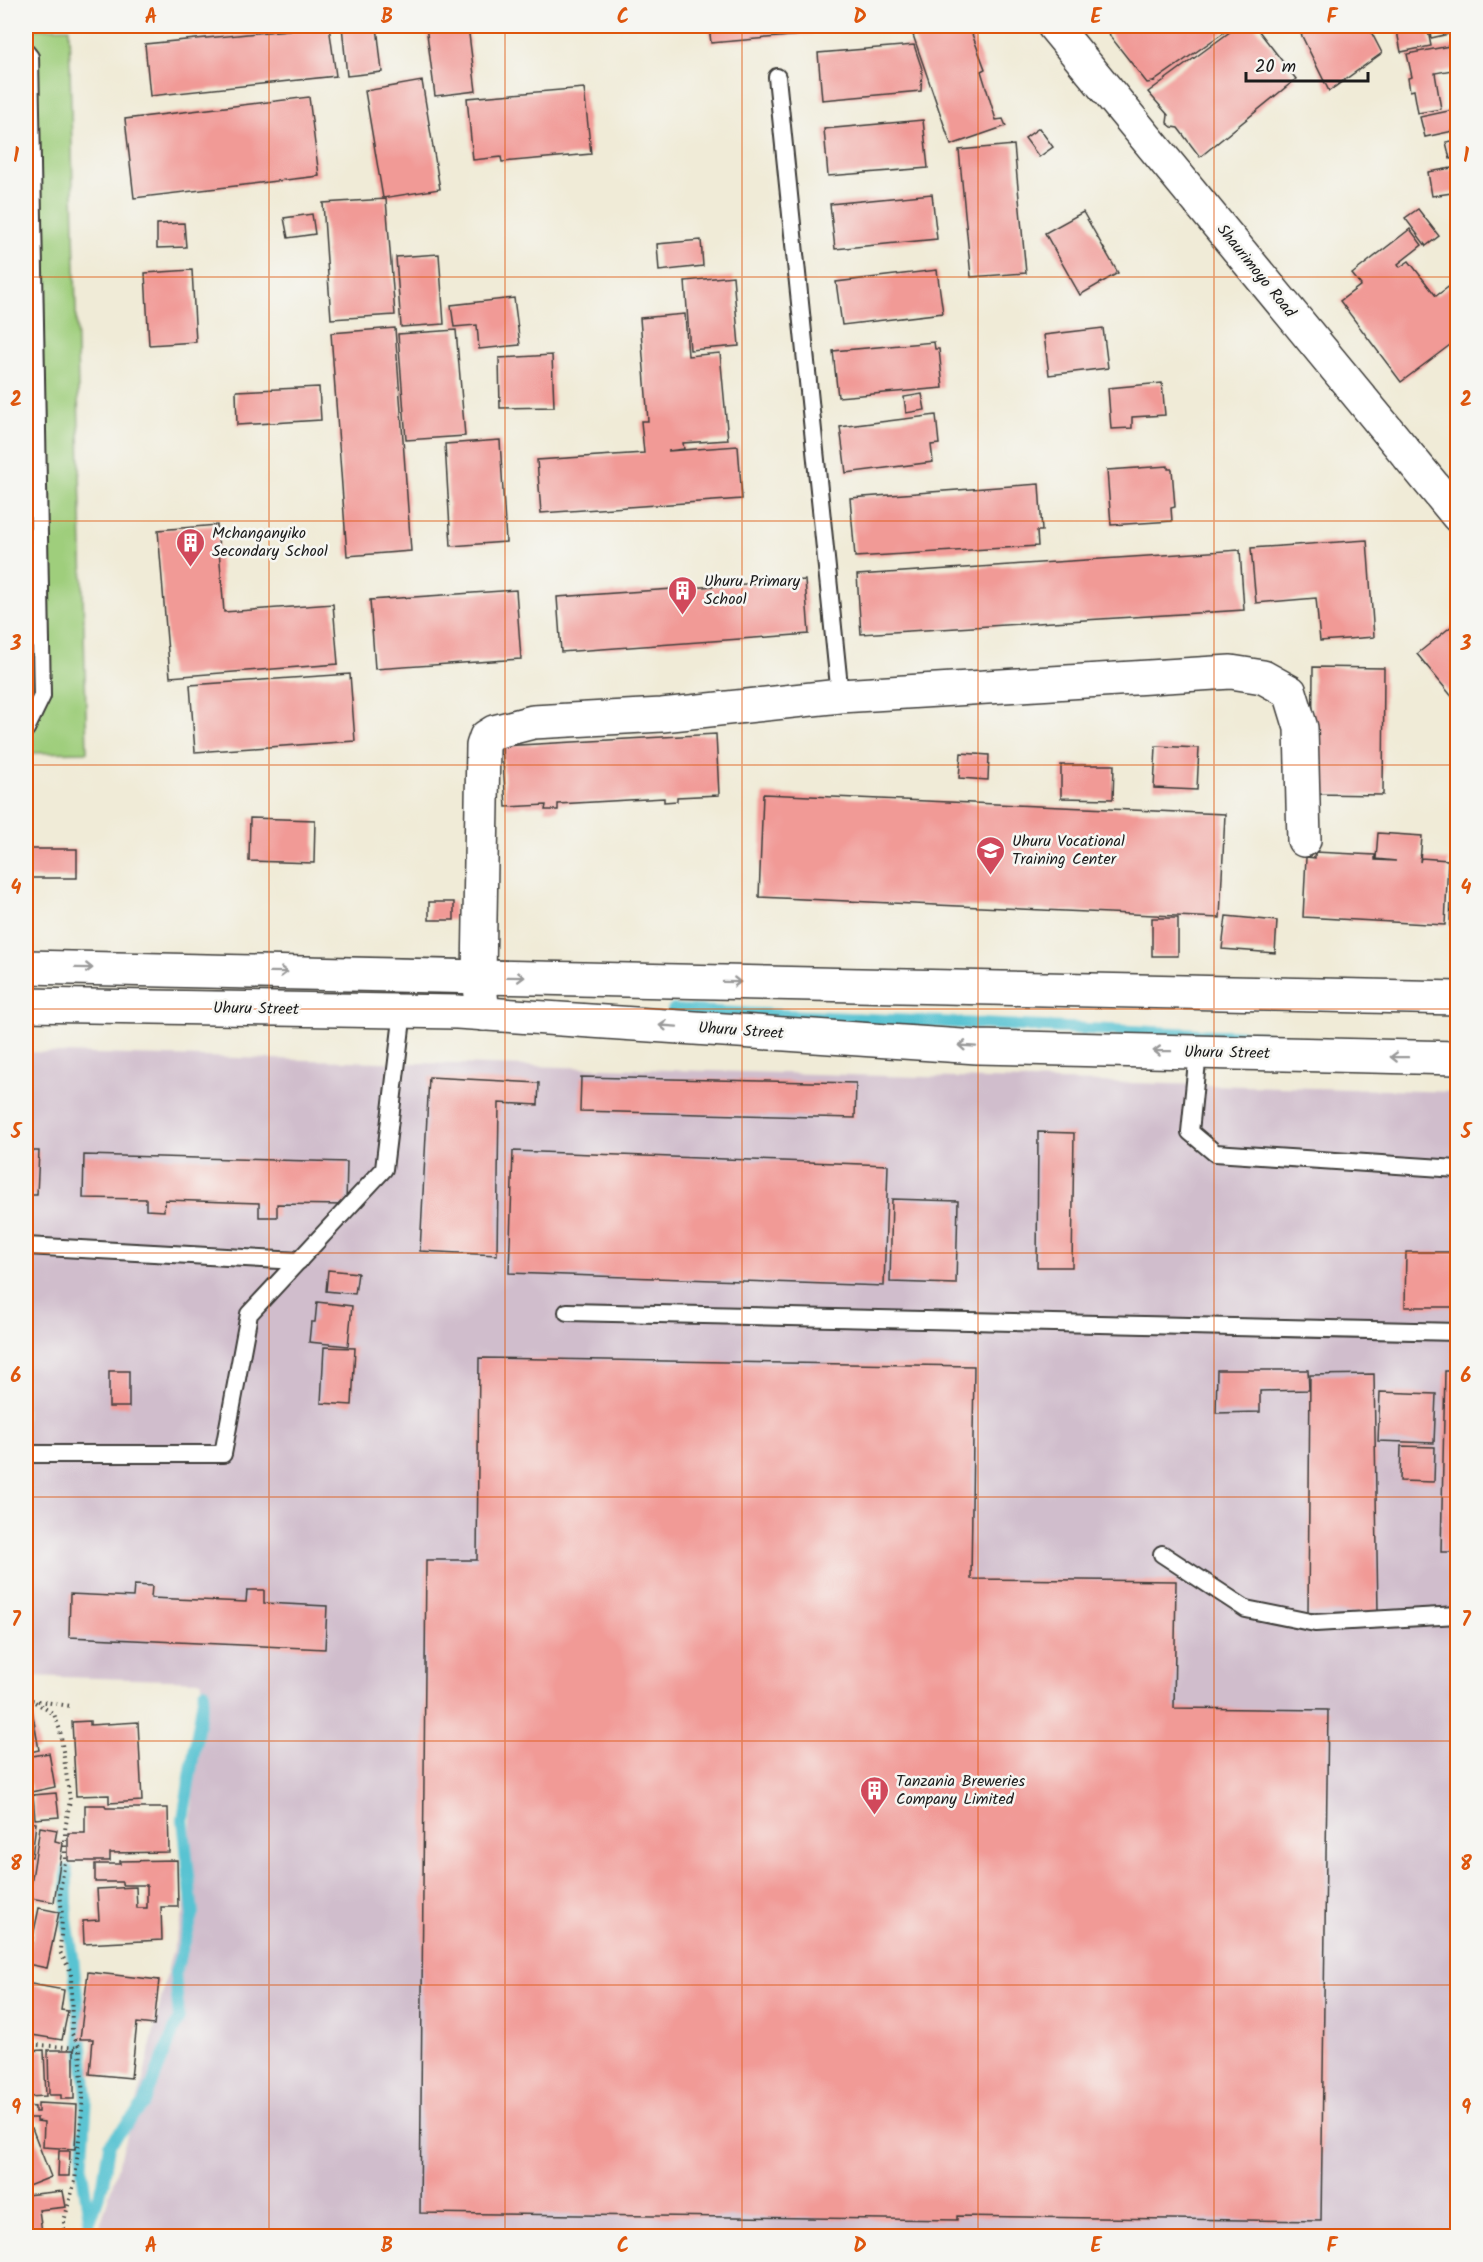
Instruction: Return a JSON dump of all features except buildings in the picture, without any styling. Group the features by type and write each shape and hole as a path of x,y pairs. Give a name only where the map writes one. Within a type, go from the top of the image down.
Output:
{"main road":[{"name":"Shaurimoyo Road","path":"1054,26 1458,516"},
{"path":"483,1014 480,976 483,746 486,737 494,732 534,722 662,715 840,696 1230,672 1263,677 1290,692 1301,728 1304,840"},
{"path":"26,967 1458,998"},
{"name":"Uhuru Street","path":"26,1005 403,1011 483,1014 977,1047 1458,1058"}],"lane":[{"path":"26,52 30,57 42,696 26,729"},
{"path":"777,76 840,696"},
{"path":"26,1454 223,1454 249,1314 384,1170 403,1011"},
{"path":"1198,1052 1190,1132 1215,1154 1458,1169"},
{"path":"26,1246 298,1261"},
{"path":"567,1312 1458,1332"},
{"path":"1162,1554 1246,1609 1269,1614 1315,1623 1458,1615"}],"path":[{"path":"28,1699 70,1706"},
{"path":"28,1699 54,1714 60,1730 70,1800 65,1830 65,1862 60,1891 62,1916 60,1952 71,1972 72,2038 80,2048 83,2099 75,2181 64,2221 64,2236"},
{"path":"26,2044 80,2048"}],"shaded area":[{"path":"26,1052 1457,1092 1457,2236 97,2236 141,2089 170,1959 184,1912 202,1681 26,1676"}],"green space":[{"path":"69,28 87,752 26,753 26,29"}],"waterway":[{"path":"673,1010 1264,1037"},
{"path":"85,2236 103,2184 109,2145 144,2104 179,2018 175,1973 193,1915 183,1819 204,1692"},
{"path":"67,1870 67,1920 73,1957 87,2097 82,2171 89,2218"}],"place":[{"name":"Mchanganyiko Secondary School","path":"191,568"},
{"name":"Uhuru Primary School","path":"683,616"},
{"name":"Uhuru Vocational Training Center","path":"991,876"},
{"name":"Tanzania Breweries Company Limited","path":"875,1816"}]}
